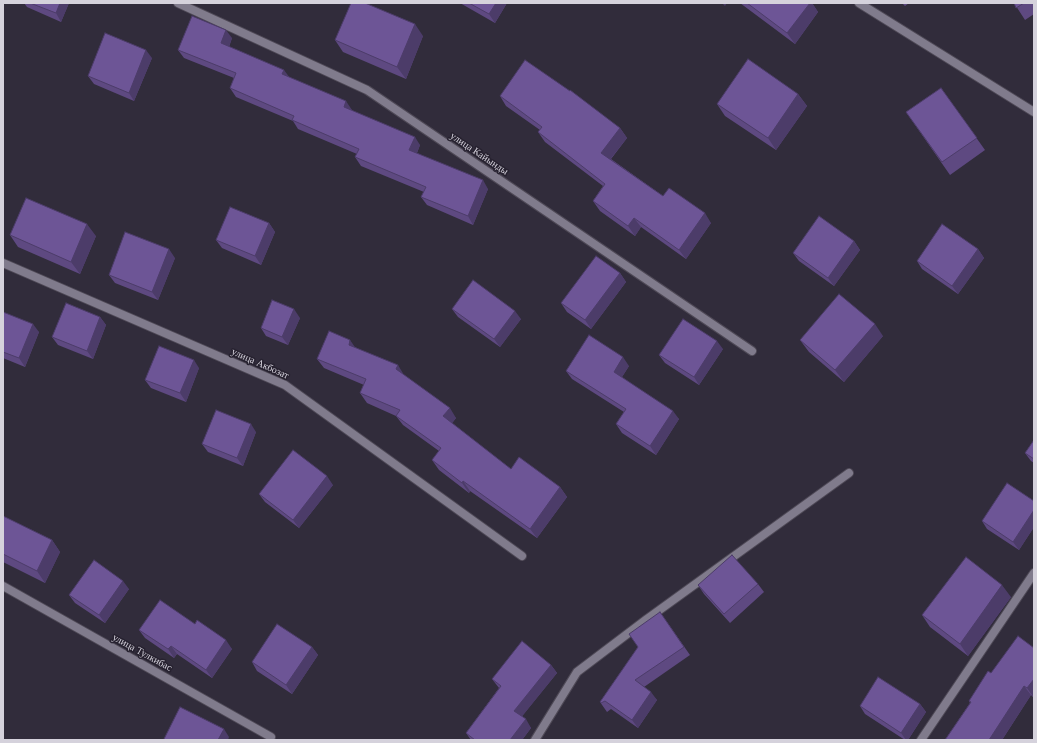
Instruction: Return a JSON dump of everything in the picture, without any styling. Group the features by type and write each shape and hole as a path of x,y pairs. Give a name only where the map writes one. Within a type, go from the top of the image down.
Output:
{"street":[{"name":"улица Кайынды","path":"178,3 367,90 752,351"},
{"path":"859,3 1034,112"},
{"name":"улица Акбозат","path":"3,263 285,385 522,556"},
{"path":"535,740 577,672 647,619 849,473"},
{"path":"921,740 1034,574"},
{"name":"улица Тулкибас","path":"3,586 271,736"}],"building":[{"path":"30,3 60,3 56,13"},
{"path":"351,3 365,3 415,24 397,67 335,40"},
{"path":"469,3 496,3 489,14"},
{"path":"747,3 810,3 787,33"},
{"path":"1014,3 1024,3 1016,8"},
{"path":"192,16 226,30 221,43 284,70 282,74 346,101 344,107 415,137 409,150 483,180 468,216 421,197 426,187 355,157 359,149 292,120 294,116 230,88 236,73 178,50"},
{"path":"105,33 146,50 129,93 88,76"},
{"path":"748,59 798,94 768,138 717,104"},
{"path":"525,60 570,90 620,128 601,153 663,196 669,188 705,213 679,250 634,218 628,226 593,201 605,184 538,132 542,127 500,96"},
{"path":"941,88 977,138 942,162 906,112"},
{"path":"26,198 87,224 71,262 10,235"},
{"path":"230,207 269,223 255,256 216,240"},
{"path":"819,216 854,241 828,278 793,253"},
{"path":"942,224 978,249 952,286 917,261"},
{"path":"125,232 169,249 152,292 109,275"},
{"path":"596,256 620,273 585,320 561,303"},
{"path":"473,280 515,311 494,339 452,309"},
{"path":"839,294 875,324 835,370 800,340"},
{"path":"272,300 294,309 282,337 261,328"},
{"path":"66,303 100,317 87,351 52,337"},
{"path":"3,312 33,324 19,358 3,352"},
{"path":"683,319 717,341 694,377 659,355"},
{"path":"329,331 350,340 349,345 398,365 396,369 450,408 443,416 511,469 519,457 560,487 530,529 463,481 462,483 432,460 441,448 396,416 400,410 360,393 366,379 317,359"},
{"path":"589,335 623,357 614,372 673,411 650,446 616,424 626,409 566,371"},
{"path":"159,346 194,360 180,393 145,380"},
{"path":"216,410 251,424 237,458 202,444"},
{"path":"1034,440 1034,459 1025,453"},
{"path":"293,450 327,476 293,520 259,494"},
{"path":"1007,483 1034,501 1034,510 1013,542 982,521"},
{"path":"3,516 52,540 37,571 3,554"},
{"path":"732,555 758,584 724,614 698,585"},
{"path":"966,557 1002,585 960,644 922,615"},
{"path":"94,560 123,581 99,615 69,595"},
{"path":"160,600 195,624 197,620 226,640 206,670 171,646 168,649 139,630"},
{"path":"660,612 684,647 635,680 651,692 632,720 605,701 600,702 638,647 629,634"},
{"path":"277,624 312,647 286,685 252,662"},
{"path":"1018,636 1034,648 1034,679 1027,688 1024,686 989,740 945,740 971,702 969,701 988,671 991,673"},
{"path":"522,641 551,665 514,711 526,719 510,740 475,740 466,733 501,686 492,679"},
{"path":"878,677 920,704 901,733 860,706"},
{"path":"180,707 224,729 218,740 165,740 164,739"}]}
